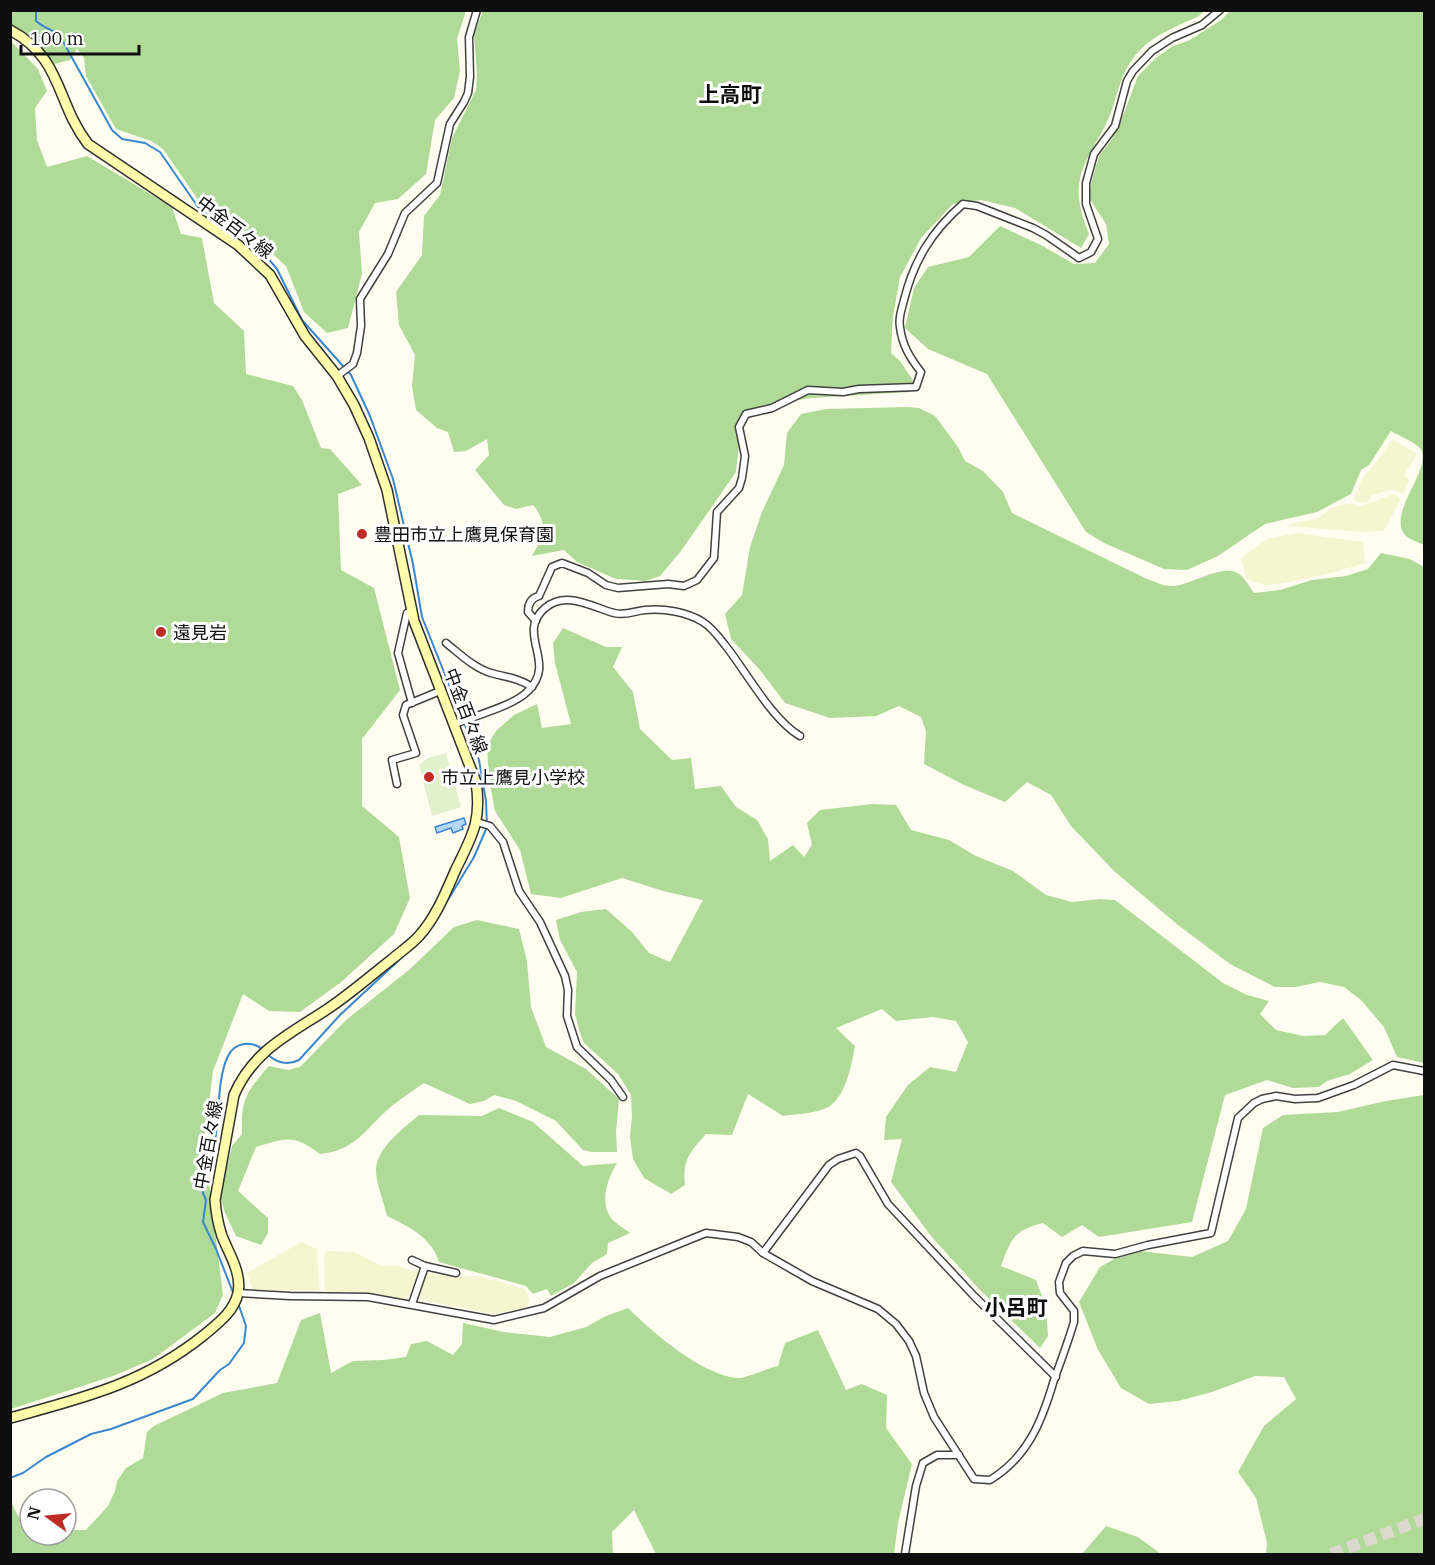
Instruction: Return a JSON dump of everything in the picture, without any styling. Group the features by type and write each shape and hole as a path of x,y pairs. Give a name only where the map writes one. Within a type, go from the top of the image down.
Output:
{"main road":[{"name":"中金百々線","path":"10,30 34,46 52,68 68,113 76,129 88,144 238,245 260,263 270,275 305,336 339,374 365,430 387,490 411,612 476,782 478,823 438,908 419,936 360,986 269,1047 241,1079 234,1095 215,1200 216,1215 238,1277 238,1293"},
{"path":"10,1418 95,1395 147,1373 186,1350 220,1322 231,1309 238,1293"}],"street":[{"path":"339,374 353,364 357,353 361,326 360,299 388,254 405,213 437,183 450,124 468,93 469,37 477,10"},
{"path":"536,621 528,612 528,607 534,597 538,596 544,579 556,564 567,564 588,573 606,585 618,588 668,584 684,586 697,580 714,558 717,512 739,488 745,456 739,427 746,414 772,408 808,390 843,392 859,389 916,387 921,372 908,355 899,318 909,279 928,242 963,204 977,206 1033,228 1079,258 1091,252 1098,239 1086,204 1086,183 1094,154 1115,126 1127,81 1152,51 1172,38 1203,25 1220,10"},
{"path":"455,724 527,693 541,669 534,641 533,630 536,621 545,608 556,602 571,599 625,615 645,610 665,610 681,613 703,622 719,637 786,725 800,736"},
{"path":"411,612 407,614 398,653 412,703"},
{"path":"446,643 477,667 489,673 514,678 532,687"},
{"path":"397,784 392,760 416,753 403,715 406,705 441,691"},
{"path":"478,823 490,826 503,843 519,891 540,922 565,976 568,990 567,1016 577,1047 611,1080 623,1097"},
{"path":"238,1293 368,1297 494,1320 544,1308 600,1276 706,1233 738,1237 751,1242 763,1253 812,1281 878,1309 896,1324 909,1341 916,1356 924,1393 934,1417 974,1479 990,1480 1015,1461 1038,1428 1074,1322 1074,1311 1060,1293 1059,1282 1066,1263 1073,1256 1083,1251 1115,1254 1211,1233 1238,1118 1254,1103 1276,1096 1295,1099 1318,1098 1354,1085 1393,1065 1425,1071"},
{"path":"763,1253 829,1165 838,1159 856,1153 888,1204 974,1296 1056,1377"},
{"path":"412,1260 425,1266 456,1273"},
{"path":"412,1304 425,1266"},
{"path":"905,1554 916,1486 923,1463 937,1455 959,1455"}],"green space":[{"path":"11,10 466,11 457,39 460,71 454,98 435,120 426,174 398,199 375,203 359,232 362,274 348,328 327,333 304,312 286,266 252,235 201,204 163,149 151,141 116,129 86,76 84,58 77,49 70,60 55,64 32,38 11,24"},
{"path":"483,11 1204,11 1199,16 1167,31 1145,45 1126,69 1110,116 1086,161 1081,176 1080,203 1089,234 1081,248 1015,208 981,200 953,204 921,238 900,277 893,316 891,353 900,361 916,385 910,392 811,398 788,402 770,413 742,417 736,472 681,551 660,576 646,581 616,579 577,562 564,550 532,556 543,530 538,512 533,505 516,509 504,505 475,470 489,455 487,439 466,451 454,452 448,432 437,428 416,410 412,386 415,355 399,325 396,292 422,255 424,216 440,195 452,138 476,90 474,34"},
{"path":"1230,11 1424,11 1424,545 1407,537 1401,528 1401,517 1423,457 1417,445 1391,431 1369,465 1361,470 1351,494 1317,512 1265,524 1218,556 1187,570 1164,569 1104,543 1086,532 987,374 928,349 905,328 914,288 928,267 969,257 1000,226 1041,245 1074,264 1095,263 1109,244 1106,224 1089,198 1091,184 1099,156 1112,139 1138,76 1157,57 1173,46 1190,40 1221,20"},
{"path":"10,40 38,69 47,91 35,108 37,140 47,167 87,156 172,207 181,234 202,238 214,303 244,331 246,374 293,386 302,400 321,448 330,449 362,485 338,494 341,570 374,588 400,690 362,739 362,806 399,837 410,898 394,934 340,983 300,1012 269,1011 243,994 213,1071 204,1142 223,1295 215,1313 153,1359 113,1376 11,1409"},
{"path":"919,408 935,416 958,447 965,461 983,471 1003,492 1012,513 1161,584 1178,585 1215,573 1232,571 1245,580 1254,593 1280,590 1312,580 1346,576 1368,569 1381,553 1410,559 1424,567 1424,1063 1397,1057 1384,1027 1361,1000 1344,987 1320,982 1295,987 1275,987 1230,964 1178,925 1114,871 1071,826 1051,795 1027,782 1005,802 964,785 924,764 926,731 921,717 899,706 876,716 830,718 785,703 760,670 731,639 725,614 742,595 750,547 762,512 784,465 787,433 801,414 826,409"},
{"path":"1392,439 1417,454 1404,475 1410,480 1403,493 1390,490 1372,495 1367,502 1357,502 1353,499 1364,475 1373,467"},
{"path":"1394,494 1400,499 1383,531 1362,532 1289,526 1319,518 1331,508 1351,503 1359,507"},
{"path":"1296,533 1363,542 1365,563 1284,583 1264,585 1247,579 1241,558 1267,539"},
{"path":"563,628 606,647 622,647 613,667 633,692 640,729 672,760 691,758 695,789 721,786 736,807 757,820 768,839 770,861 793,845 804,857 812,845 807,823 820,810 872,804 896,805 911,830 949,840 976,856 1013,871 1046,895 1072,902 1115,900 1223,983 1247,995 1269,1001 1260,1014 1276,1030 1304,1036 1325,1035 1343,1018 1373,1060 1350,1074 1327,1081 1319,1087 1293,1088 1267,1080 1225,1095 1192,1222 1099,1237 1082,1225 1062,1237 1043,1223 1026,1229 1015,1237 1001,1266 1036,1280 1046,1307 1048,1336 1040,1348 979,1289 931,1236 891,1182 902,1139 884,1140 886,1117 908,1085 930,1067 956,1072 968,1042 956,1021 933,1017 896,1021 882,1009 836,1028 855,1046 846,1084 836,1100 821,1110 783,1116 748,1094 732,1135 706,1134 688,1157 684,1176 685,1185 671,1194 644,1178 633,1159 630,1137 631,1095 618,1074 584,1043 575,1014 577,972 560,940 556,920 581,912 606,909 632,932 649,953 670,962 703,900 622,878 561,898 531,894 520,850 495,811 489,778 487,746 496,731 514,715 537,704 542,728 571,724 555,663 553,643"},
{"path":"446,753 461,807 432,816 419,765 428,758"},
{"path":"477,920 519,929 527,961 531,1007 546,1047 586,1069 619,1099 617,1152 583,1150 556,1121 516,1101 494,1095 484,1101 470,1104 424,1083 393,1105 361,1136 344,1148 320,1154 303,1143 290,1140 275,1141 256,1147 238,1191 268,1218 268,1233 261,1245 236,1236 220,1196 232,1146 242,1134 246,1097 255,1083 269,1066 288,1070 300,1067 346,1020 410,969 454,927"},
{"path":"1424,1095 1424,1554 1266,1554 1267,1543 1256,1498 1238,1472 1264,1426 1296,1399 1284,1377 1255,1376 1212,1392 1178,1401 1149,1404 1121,1388 1098,1350 1079,1302 1100,1267 1131,1250 1192,1257 1228,1241 1246,1209 1263,1128 1283,1115 1338,1112"},
{"path":"499,1108 533,1122 583,1166 617,1163 606,1190 607,1211 611,1218 630,1233 608,1243 607,1254 592,1263 574,1283 551,1296 547,1289 533,1294 526,1286 439,1262 431,1246 425,1240 411,1229 387,1216 376,1175 377,1162 386,1146 399,1132 419,1115 482,1116"},
{"path":"301,1242 317,1249 319,1290 253,1290 247,1273"},
{"path":"326,1251 355,1252 381,1266 397,1266 418,1272 407,1300 374,1293 325,1292 324,1254"},
{"path":"427,1273 452,1277 478,1276 525,1289 530,1301 526,1308 493,1314 419,1299"},
{"path":"628,1308 650,1329 694,1361 709,1370 738,1378 778,1366 785,1343 818,1330 846,1390 862,1384 887,1395 886,1428 912,1464 898,1523 894,1554 656,1554 634,1510 612,1532 613,1554 11,1554 11,1502 18,1515 18,1547 78,1547 78,1530 86,1530 108,1506 117,1481 126,1468 143,1458 147,1432 154,1426 223,1393 277,1383 301,1320 320,1313 331,1373 353,1361 406,1357 411,1344 427,1341 453,1355 462,1344 463,1323 504,1332 550,1337 586,1327"},
{"path":"1106,1526 1138,1537 1161,1554 1082,1554"}],"water":[{"path":"464,818 466,824 462,826 463,829 453,833 451,828 437,833 435,827"}],"waterway":[{"path":"36,10 36,21 60,36 112,130 122,139 145,143 160,152 198,207 257,245 277,269 302,320 351,375 370,416 393,479 413,564 422,617 479,760 486,801 487,827 474,857 443,908"},
{"path":"267,1054 282,1063 299,1060 340,1015 412,948"},
{"path":"234,1295 203,1222 206,1200 203,1193 206,1173 211,1166 225,1063 231,1051 239,1045 254,1045 263,1050"},
{"path":"10,1478 23,1473 46,1457 91,1434 193,1399 220,1370 229,1364 244,1343 246,1326 238,1303"}],"tunnel":[{"path":"1331,1554 1424,1519"}],"place":[{"name":"豊田市立上鷹見保育園","path":"362,534"},
{"name":"遠見岩","path":"161,632"},
{"name":"市立上鷹見小学校","path":"429,777"}],"district":[{"name":"上高町","path":"730,94"},
{"name":"小呂町","path":"1016,1307"}]}
